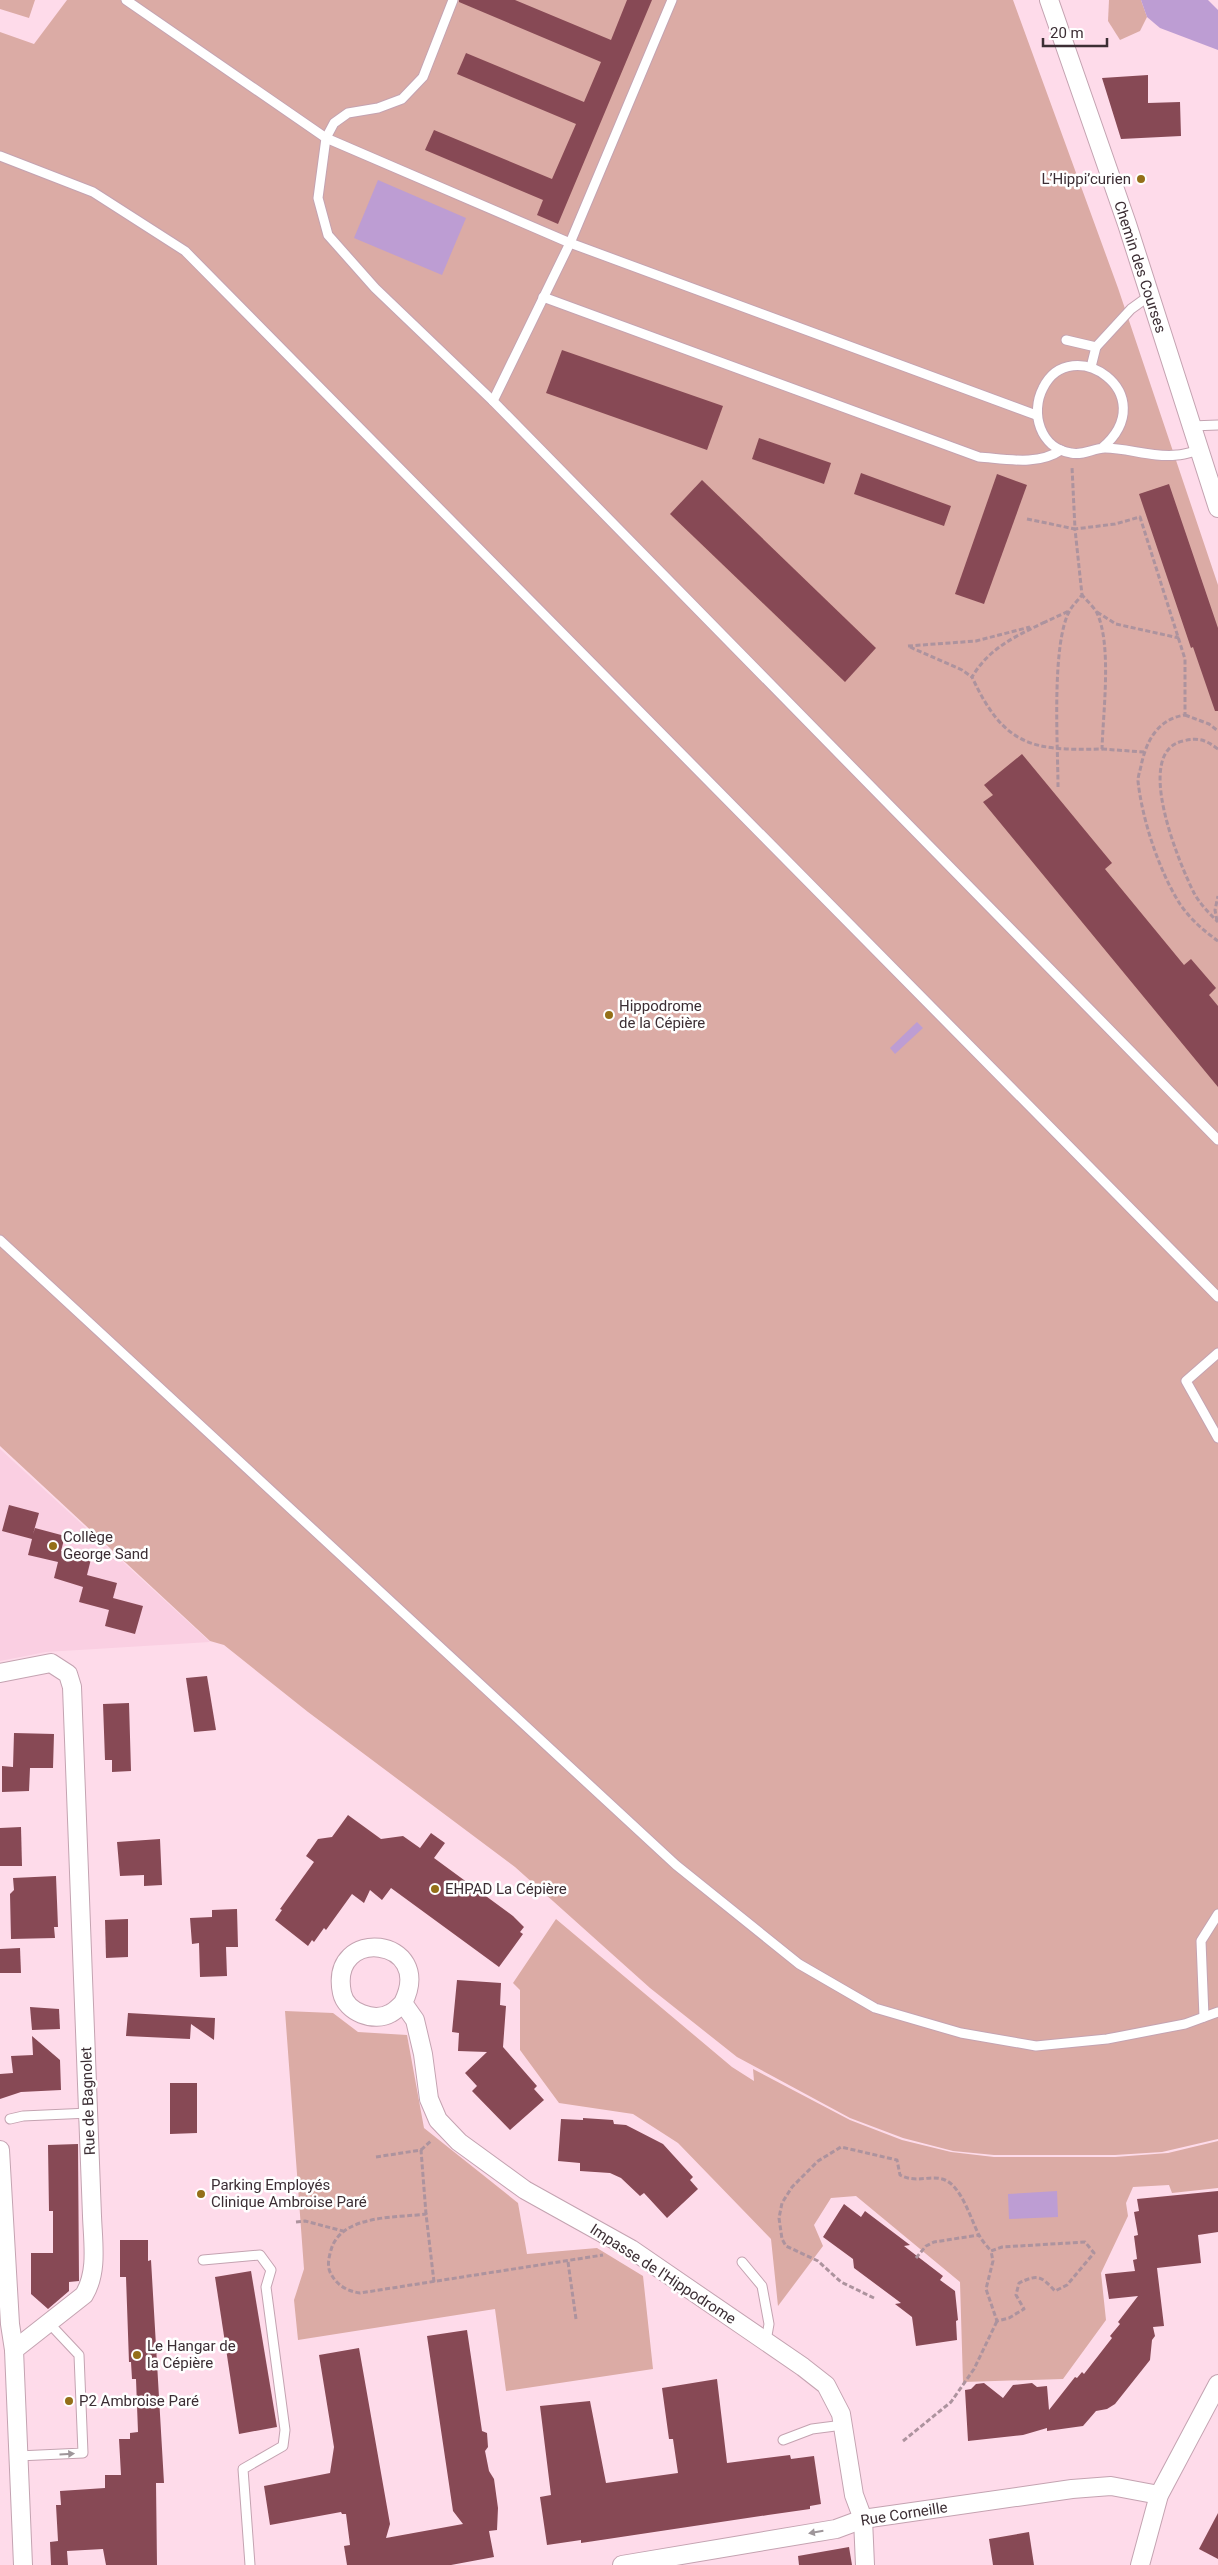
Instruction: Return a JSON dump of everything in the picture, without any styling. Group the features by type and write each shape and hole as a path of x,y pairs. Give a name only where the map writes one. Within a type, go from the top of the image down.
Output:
{"street":[{"name":"Chemin des Courses","path":"1049,0 1218,508"},
{"name":"Rue de Bagnolet","path":"0,1673 51,1663 68,1674 72,1687 94,2270 91,2284 84,2295 14,2350"},
{"path":"365,1947 387,1948 405,1962 410,1975 409,1991 403,2004 391,2014 379,2017 356,2012 343,1999 339,1978 348,1958 365,1947"},
{"name":"Impasse de l'Hippodrome","path":"403,2004 415,2020 423,2054 429,2099 438,2120 459,2142 525,2190 631,2249 803,2366 826,2385 841,2414 854,2495 863,2519 865,2565"},
{"path":"0,2150 10,2324 14,2350 23,2565"},
{"path":"1140,2565 1159,2495 1218,2384"},
{"name":"Rue Corneille","path":"630,2564 836,2529 863,2519 1072,2489 1111,2486 1159,2495"}],"lane":[{"path":"126,0 326,138 570,243 1036,415"},
{"path":"453,0 423,78 402,99 378,108 348,113 334,123 326,138 318,198 328,235 375,288 493,401 1218,1140"},
{"path":"493,401 570,243 672,0"},
{"path":"0,156 93,192 185,251 1218,1298"},
{"path":"1091,367 1096,347 1131,309 1149,296"},
{"path":"543,297 979,457 1020,460 1050,458 1061,450"},
{"path":"1066,340 1096,347"},
{"path":"1074,366 1091,367 1109,377 1117,386 1124,403 1121,425 1114,438 1102,448 1087,454 1071,454 1049,442 1040,430 1036,415 1037,398 1045,383 1058,372 1074,366"},
{"path":"1191,426 1218,425"},
{"path":"1102,448 1177,455 1199,450"},
{"path":"0,1240 676,1865 799,1964 875,2008 961,2033 1036,2046 1107,2039 1184,2024 1218,2012"},
{"path":"1218,1353 1186,1380 1218,1438"},
{"path":"1204,2017 1201,1941 1218,1914"},
{"path":"10,2119 23,2116 89,2113"},
{"path":"203,2260 260,2255 270,2270 266,2286 285,2430 283,2446 243,2469 250,2565"},
{"path":"742,2262 762,2286 769,2324 766,2341"},
{"path":"18,2456 83,2453 79,2356 48,2322"},
{"path":"783,2440 812,2429 843,2425"}],"path":[{"path":"1071,454 1075,529 1082,595 1097,612 1116,624 1178,638"},
{"path":"1027,519 1075,529 1114,524 1140,517 1185,659 1185,715"},
{"path":"1058,787 1058,659 1061,637 1069,611 1082,595"},
{"path":"972,677 978,666 994,650 1012,638 1069,611"},
{"path":"1097,612 1102,631 1105,658 1102,749"},
{"path":"1045,622 976,642 908,646 954,666 972,677 994,714 1010,732 1027,743 1058,750 1102,749 1144,752"},
{"path":"1218,731 1209,724 1185,715 1176,716 1156,730 1146,745 1138,779 1154,851 1180,904 1203,930 1218,941"},
{"path":"1218,749 1206,740 1195,738 1178,742 1166,753 1161,768 1160,785 1173,848 1195,894 1208,914 1218,922"},
{"path":"1218,896 1215,910 1218,922"},
{"path":"874,2298 840,2282 818,2261 786,2246 782,2239 778,2218 782,2203 798,2180 818,2161 841,2147 897,2160 900,2175 911,2180 934,2178 944,2180 954,2186 975,2223 978,2235 991,2251 993,2260 986,2289 997,2321 974,2369 951,2402 903,2440"},
{"path":"376,2157 421,2150 434,2282"},
{"path":"426,2214 359,2223 342,2231 333,2240 328,2258 329,2271 337,2283 349,2291 360,2293 568,2262 631,2249"},
{"path":"296,2222 305,2221 342,2231"},
{"path":"916,2258 926,2246 934,2242 978,2235"},
{"path":"991,2251 1002,2246 1085,2242 1094,2253 1068,2286 1055,2291 1044,2279 1032,2277 1019,2283 1016,2295 1024,2308 1009,2318 997,2321"},
{"path":"568,2262 576,2319"}],"shaded area":[{"path":"0,0 35,0 29,18 0,9"},
{"name":"Hippodrome de la Cépière","path":"67,0 1013,0 1118,288 1218,585 1218,2139 1162,2152 1115,2155 994,2155 953,2151 903,2138 850,2118 737,2057 650,1988 515,1867 308,1712 224,1645 210,1641 0,1446 0,32 34,44"},
{"path":"1109,0 1141,0 1147,17 1140,31 1120,40 1108,21"},
{"path":"1141,0 1208,0 1218,10 1218,50 1160,28 1147,17"},
{"path":"378,180 466,218 442,275 354,238"},
{"path":"917,1022 923,1028 895,1054 890,1048"},
{"name":"Collège George Sand","path":"0,1449 210,1642 46,1652 0,1661"},
{"path":"556,1919 732,2067 754,2081 753,2069 850,2120 902,2140 951,2152 994,2157 1115,2157 1168,2153 1218,2141 1218,2188 1172,2193 1169,2185 1133,2187 1126,2203 1128,2216 1101,2273 1106,2320 1063,2379 963,2382 960,2282 856,2196 831,2198 814,2225 823,2246 778,2306 771,2239 678,2143 633,2114 559,2103 520,2050 520,1990 513,1983"},
{"path":"285,2011 333,2013 358,2032 407,2035 424,2128 518,2203 527,2254 597,2248 643,2276 653,2369 506,2391 495,2309 298,2340 294,2300 304,2269"},
{"path":"1057,2191 1058,2217 1009,2219 1008,2194"}],"building":[{"path":"459,0 515,0 611,40 627,0 652,0 558,224 537,215 543,200 425,150 434,130 552,179 576,124 457,74 466,53 584,102 601,62 459,2"},
{"path":"1148,75 1148,103 1180,102 1181,136 1121,139 1102,78"},
{"path":"562,350 723,406 707,450 546,393"},
{"path":"759,438 831,463 824,484 752,459"},
{"path":"861,473 951,506 944,526 854,494"},
{"path":"997,474 1027,485 984,604 955,594"},
{"path":"702,480 876,648 845,682 670,514"},
{"path":"1169,484 1218,628 1218,711 1215,711 1193,647 1191,648 1139,494"},
{"path":"1022,754 1112,863 1105,869 1184,965 1191,959 1216,988 1209,995 1218,1006 1218,1087 983,802 993,795 984,785"},
{"path":"9,1505 39,1513 33,1534 35,1528 65,1536 61,1551 91,1559 87,1575 117,1583 113,1598 143,1606 135,1634 105,1626 109,1610 79,1602 83,1587 54,1578 58,1562 28,1555 32,1539 2,1531"},
{"path":"207,1676 216,1730 194,1732 186,1678"},
{"path":"129,1703 131,1771 112,1772 112,1760 105,1760 103,1704"},
{"path":"14,1733 54,1734 53,1768 30,1768 29,1791 2,1792 2,1766 13,1767"},
{"name":"EHPAD La Cépière","path":"348,1815 381,1839 403,1836 420,1848 431,1833 445,1843 434,1858 513,1916 524,1927 520,1932 523,1934 499,1967 391,1888 382,1900 370,1890 364,1903 352,1894 326,1930 324,1928 314,1942 312,1940 308,1946 275,1920 282,1910 280,1909 314,1862 306,1856 318,1839 332,1837"},
{"path":"21,1827 22,1866 0,1866 0,1828"},
{"path":"160,1839 162,1885 144,1886 144,1875 120,1876 117,1842"},
{"path":"56,1876 58,1927 54,1927 55,1938 11,1939 10,1894 14,1890 13,1878"},
{"path":"237,1909 238,1947 226,1947 227,1976 200,1977 199,1943 192,1944 190,1918 212,1917 212,1910"},
{"path":"128,1919 128,1957 106,1958 105,1920"},
{"path":"20,1948 21,1973 0,1973 0,1949"},
{"path":"457,1980 501,1983 500,2005 506,2006 503,2047 537,2086 534,2089 544,2100 510,2130 472,2091 477,2086 465,2073 487,2052 458,2051 459,2033 452,2032"},
{"path":"30,2007 59,2009 60,2029 32,2030"},
{"path":"128,2013 215,2018 214,2040 191,2024 190,2039 126,2036"},
{"path":"32,2036 60,2060 61,2090 21,2092 0,2099 0,2074 13,2073 11,2056 33,2055"},
{"path":"170,2083 197,2083 197,2133 170,2134"},
{"path":"583,2118 613,2120 614,2124 626,2125 663,2144 693,2177 690,2180 698,2189 667,2218 644,2193 640,2196 621,2178 610,2173 580,2171 580,2163 558,2161 561,2119 583,2120"},
{"path":"78,2144 79,2281 69,2282 69,2291 48,2309 31,2294 31,2253 53,2253 53,2211 49,2211 48,2145"},
{"path":"1218,2191 1218,2232 1198,2235 1201,2263 1157,2268 1164,2326 1153,2327 1155,2336 1152,2340 1150,2360 1115,2404 1107,2409 1096,2411 1083,2426 1047,2431 1047,2428 1023,2435 968,2441 965,2390 971,2389 976,2384 984,2383 1003,2398 1013,2385 1032,2383 1037,2387 1047,2386 1049,2410 1075,2377 1077,2378 1082,2372 1084,2374 1112,2338 1110,2336 1120,2324 1118,2322 1138,2296 1109,2299 1105,2274 1135,2271 1133,2260 1137,2259 1134,2236 1138,2235 1134,2212 1139,2211 1137,2199"},
{"path":"844,2204 861,2217 865,2211 910,2245 904,2246 943,2276 940,2280 955,2291 958,2320 956,2321 957,2340 916,2346 912,2317 895,2304 901,2303 854,2268 853,2259 823,2237"},
{"path":"120,2240 148,2240 148,2261 151,2260 164,2483 156,2483 157,2565 106,2565 103,2549 67,2551 68,2565 51,2565 50,2542 58,2541 56,2505 61,2505 60,2491 105,2488 105,2475 121,2475 119,2439 130,2439 130,2433 138,2432 136,2379 132,2379 131,2362 129,2362 126,2277 120,2277"},
{"path":"251,2271 277,2427 239,2434 215,2277"},
{"path":"467,2330 482,2431 487,2433 488,2447 485,2451 489,2471 494,2479 498,2508 497,2530 489,2531 494,2557 451,2565 347,2565 344,2546 350,2545 346,2514 341,2512 270,2525 264,2486 330,2473 334,2447 319,2355 359,2348 390,2524 386,2538 463,2524 453,2511 427,2336"},
{"path":"717,2379 727,2463 790,2455 791,2459 814,2456 821,2504 810,2506 810,2509 581,2543 581,2540 547,2545 540,2497 551,2495 540,2406 590,2401 606,2483 678,2473 673,2439 669,2439 662,2388"},
{"path":"1218,2513 1218,2559 1199,2549"},
{"path":"1029,2532 1034,2565 993,2565 989,2539"},
{"path":"849,2547 852,2565 799,2565 798,2556"}],"place":[{"name":"L’Hippi’curien","path":"1141,179"},
{"name":"Hippodrome de la Cépière","path":"609,1015"},
{"name":"Collège George Sand","path":"53,1546"},
{"name":"EHPAD La Cépière","path":"435,1889"},
{"name":"Parking Employés Clinique Ambroise Paré","path":"201,2194"},
{"name":"Le Hangar de la Cépière","path":"137,2355"},
{"name":"P2 Ambroise Paré","path":"69,2401"}]}
